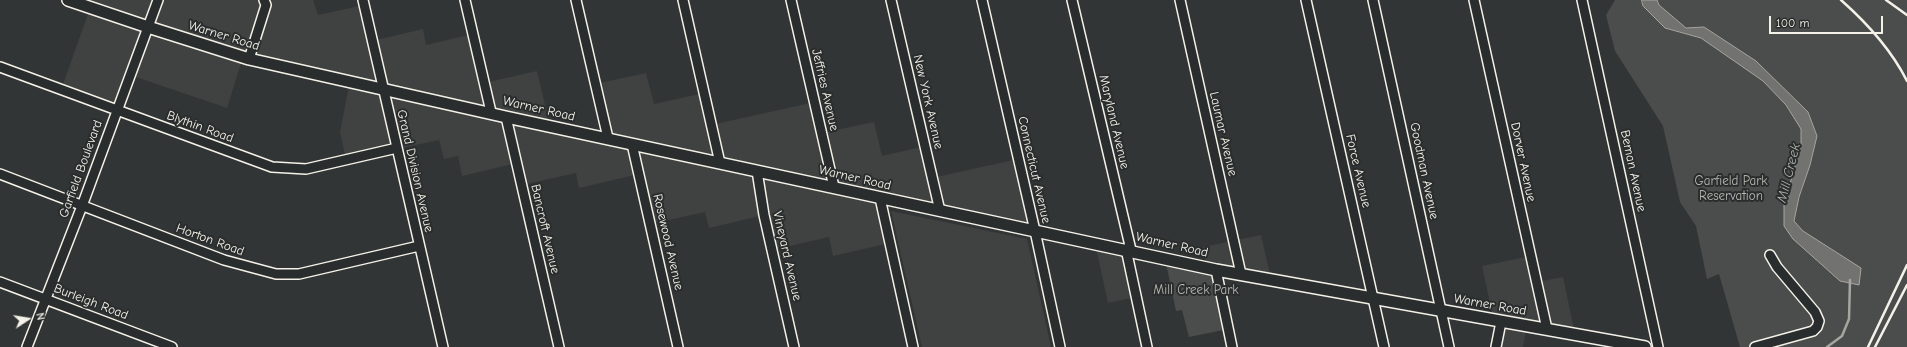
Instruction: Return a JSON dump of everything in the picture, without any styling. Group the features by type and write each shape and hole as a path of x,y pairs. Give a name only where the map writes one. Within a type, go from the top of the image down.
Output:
{"main road":[{"name":"Warner Road","path":"68,0 249,59 491,112 506,117 1216,270 1645,347"}],"street":[{"name":"Garfield Boulevard","path":"27,347 82,206 158,0"},
{"path":"249,59 266,5 264,0"},
{"name":"Grand Division Avenue","path":"363,0 419,246 440,346"},
{"path":"465,0 491,112"},
{"path":"576,0 608,138"},
{"path":"683,0 720,162"},
{"name":"Jeffries Avenue","path":"791,0 834,187"},
{"name":"New York Avenue","path":"891,0 940,210"},
{"name":"Connecticut Avenue","path":"982,0 1060,347"},
{"name":"Maryland Avenue","path":"1072,0 1128,250 1147,347"},
{"name":"Laumar Avenue","path":"1180,0 1241,274"},
{"name":"Force Avenue","path":"1306,0 1384,347"},
{"name":"Goodman Avenue","path":"1373,0 1449,347"},
{"name":"Dorver Avenue","path":"1474,0 1547,329"},
{"name":"Beman Avenue","path":"1582,0 1658,347"},
{"name":"Blythin Road","path":"0,67 272,167 306,169 397,148"},
{"name":"Bancroft Avenue","path":"506,117 559,347"},
{"name":"Rosewood Avenue","path":"632,144 678,347"},
{"name":"Vineyard Avenue","path":"757,171 764,215 794,347"},
{"name":"Horton Road","path":"0,174 224,260 276,274 299,274 419,246"},
{"path":"880,198 913,347"},
{"path":"1755,347 1813,331 1817,328 1819,321 1815,312 1781,272 1770,255"},
{"path":"1216,270 1232,347"},
{"name":"Burleigh Road","path":"0,282 172,347"},
{"path":"1496,347 1501,322"}],"shaded area":[{"path":"68,0 313,0 318,15 364,5 372,41 423,29 426,45 473,34 484,83 537,71 550,126 608,138 595,84 646,73 654,104 704,93 711,125 815,102 822,133 874,122 882,156 925,146 932,178 1018,159 1035,231 881,198 890,243 833,256 829,237 772,250 764,215 709,228 705,212 650,224 639,174 579,188 576,173 522,185 517,163 462,176 458,156 444,159 439,140 346,160 340,132 350,81 243,57 227,108 130,75 117,110 61,90 90,8"},
{"path":"1642,0 1657,0 1659,5 1686,28 1704,27 1756,61 1808,112 1817,136 1810,165 1799,197 1794,221 1803,231 1861,268 1859,285 1840,281 1793,239 1784,226 1784,205 1801,145 1801,129 1786,105 1763,81 1701,38 1665,28 1643,6"},
{"path":"891,211 1027,239 1051,347 922,347"},
{"path":"1261,235 1271,279 1207,268 1203,247"},
{"path":"1095,243 1126,249 1136,297 1108,303"},
{"path":"1531,256 1537,282 1563,277 1575,334 1527,326 1523,347 1496,347 1501,322 1494,321 1482,266"}],"green space":[{"name":"Garfield Park Reservation","path":"1615,0 1642,0 1643,6 1665,28 1701,38 1763,81 1786,105 1801,129 1801,145 1784,205 1784,226 1803,231 1794,221 1799,197 1810,165 1817,136 1808,112 1756,61 1704,27 1686,28 1659,5 1657,0 1907,0 1907,347 1740,347 1719,274 1707,279 1696,226 1680,202 1663,126 1615,51 1606,15"},
{"name":"Mill Creek Park","path":"1165,258 1216,270 1228,329 1189,337 1182,310 1176,311"}],"waterway":[{"name":"Mill Creek","path":"1827,347 1842,336 1849,319 1850,280"}],"railway":[{"path":"1841,0 1878,37 1894,58 1907,81"},
{"path":"1886,0 1907,15"},
{"path":"1868,347 1907,265"},
{"path":"1875,347 1907,285"}]}
